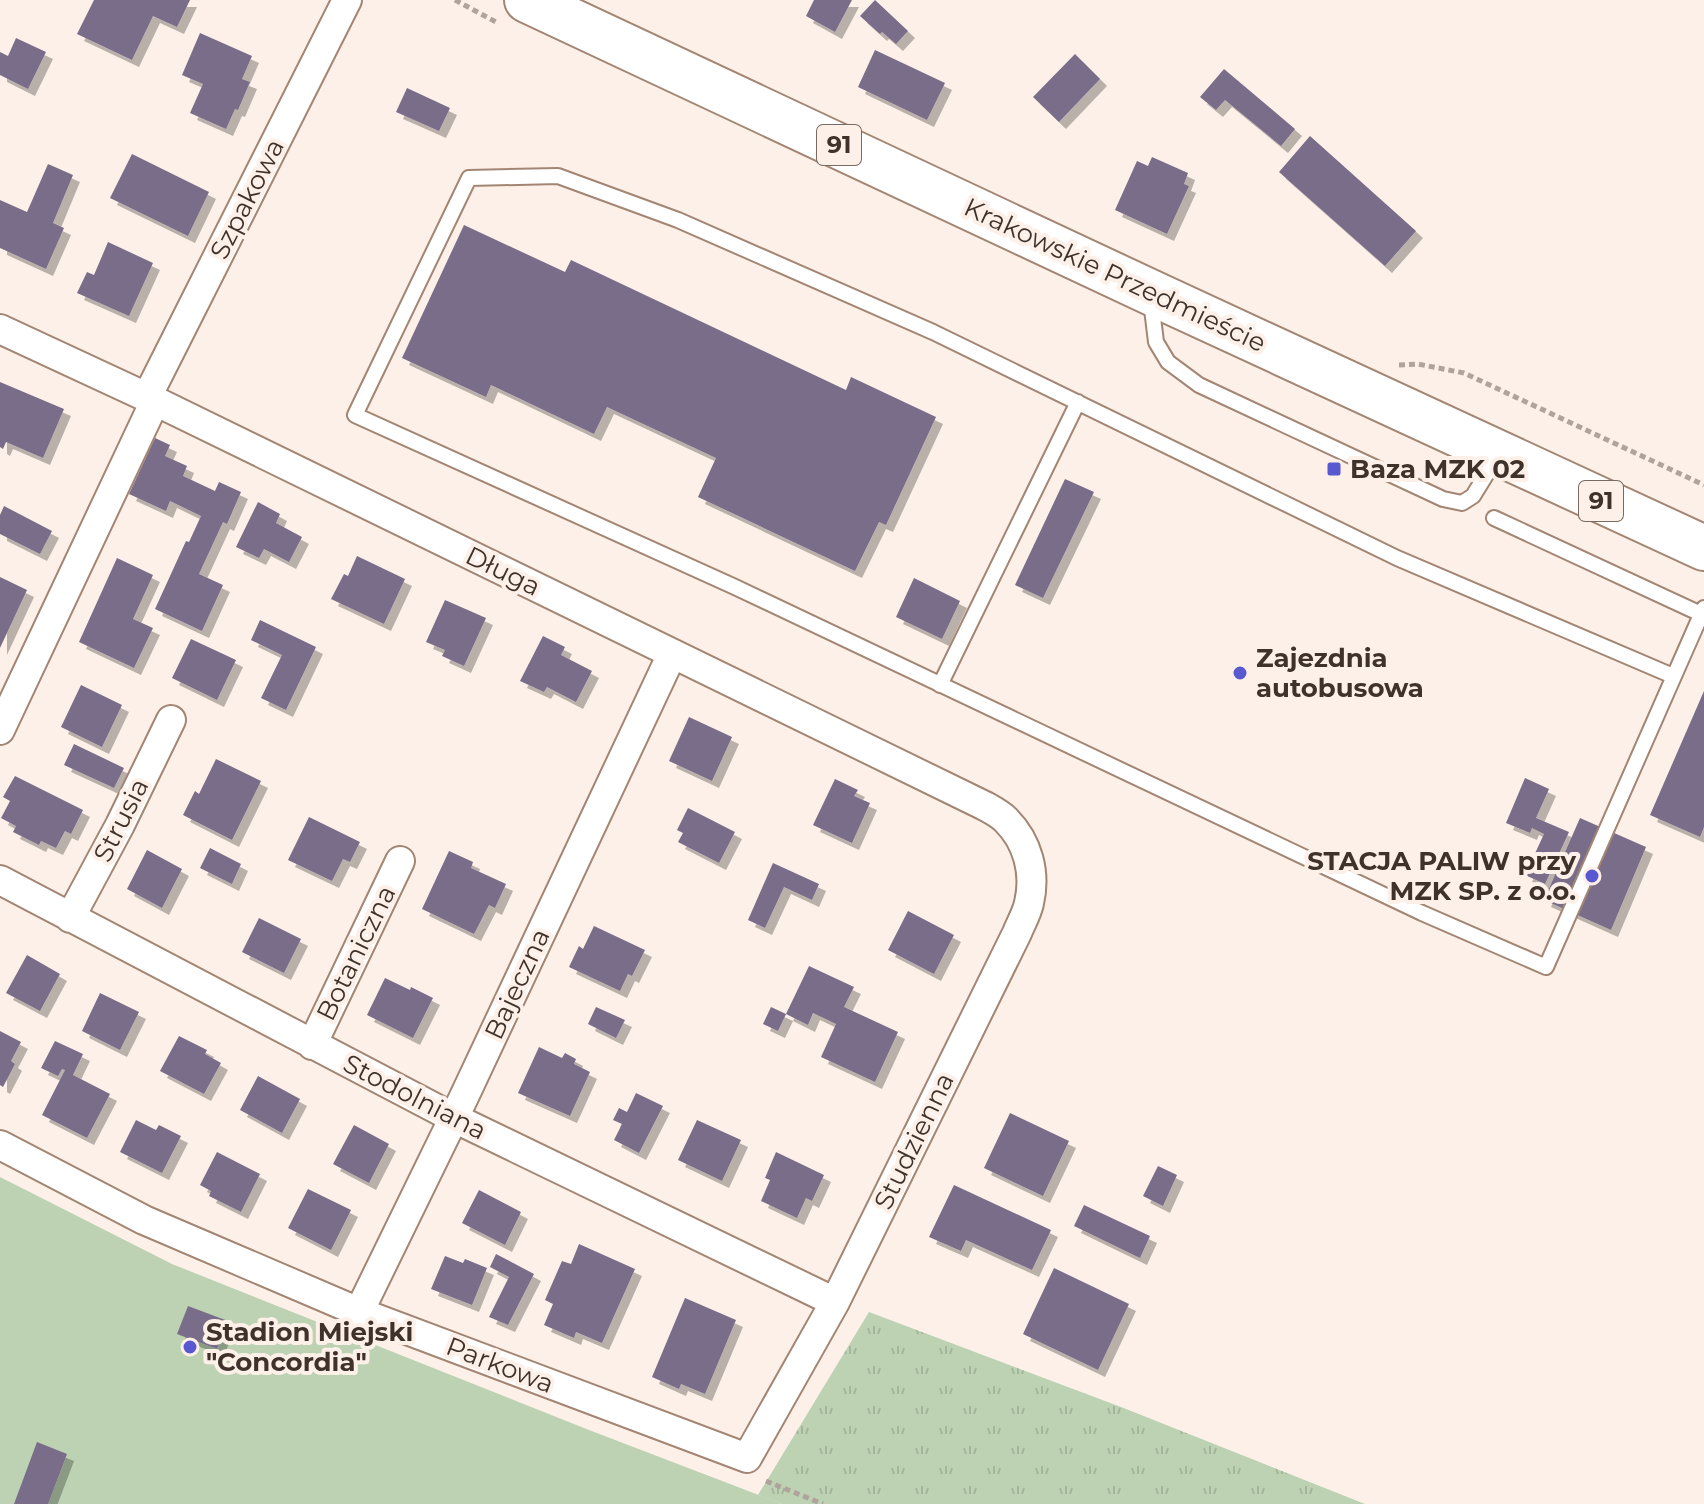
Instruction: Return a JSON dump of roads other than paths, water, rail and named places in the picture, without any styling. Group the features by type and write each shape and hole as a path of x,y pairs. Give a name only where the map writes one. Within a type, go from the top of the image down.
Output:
{"main road":[{"name":"Krakowskie Przedmieście","path":"527,0 1704,548"}],"street":[{"name":"Szpakowa","path":"0,730 151,399 347,0"},
{"name":"Długa","path":"0,329 151,399 1004,817"},
{"name":"Bajeczna","path":"359,1312 454,1118 672,654"},
{"name":"Strusia","path":"70,918 171,720"},
{"name":"Studzienna","path":"747,1458 835,1302 1029,904 1032,873 1028,855 1021,837 1004,817"},
{"name":"Botaniczna","path":"312,1045 400,861"},
{"name":"Stodolniana","path":"0,880 454,1118 835,1302"},
{"name":"Parkowa","path":"0,1145 144,1220 359,1312 747,1458"}],"lane":[{"path":"1494,518 1703,611 1546,967 1422,913 735,587 355,415 469,178 558,176 663,214 933,332 1397,558 1673,676"},
{"path":"1150,292 1156,342 1168,362 1199,385 1443,499 1462,503 1473,496 1499,453"},
{"path":"940,685 1078,402"}],"place":[{"name":"Baza MZK 02","path":"1334,469"},
{"name":"Zajezdnia autobusowa","path":"1240,673"},
{"name":"STACJA PALIW przy MZK SP. z o.o.","path":"1592,876"},
{"name":"Stadion Miejski \"Concordia\"","path":"190,1347"}]}
